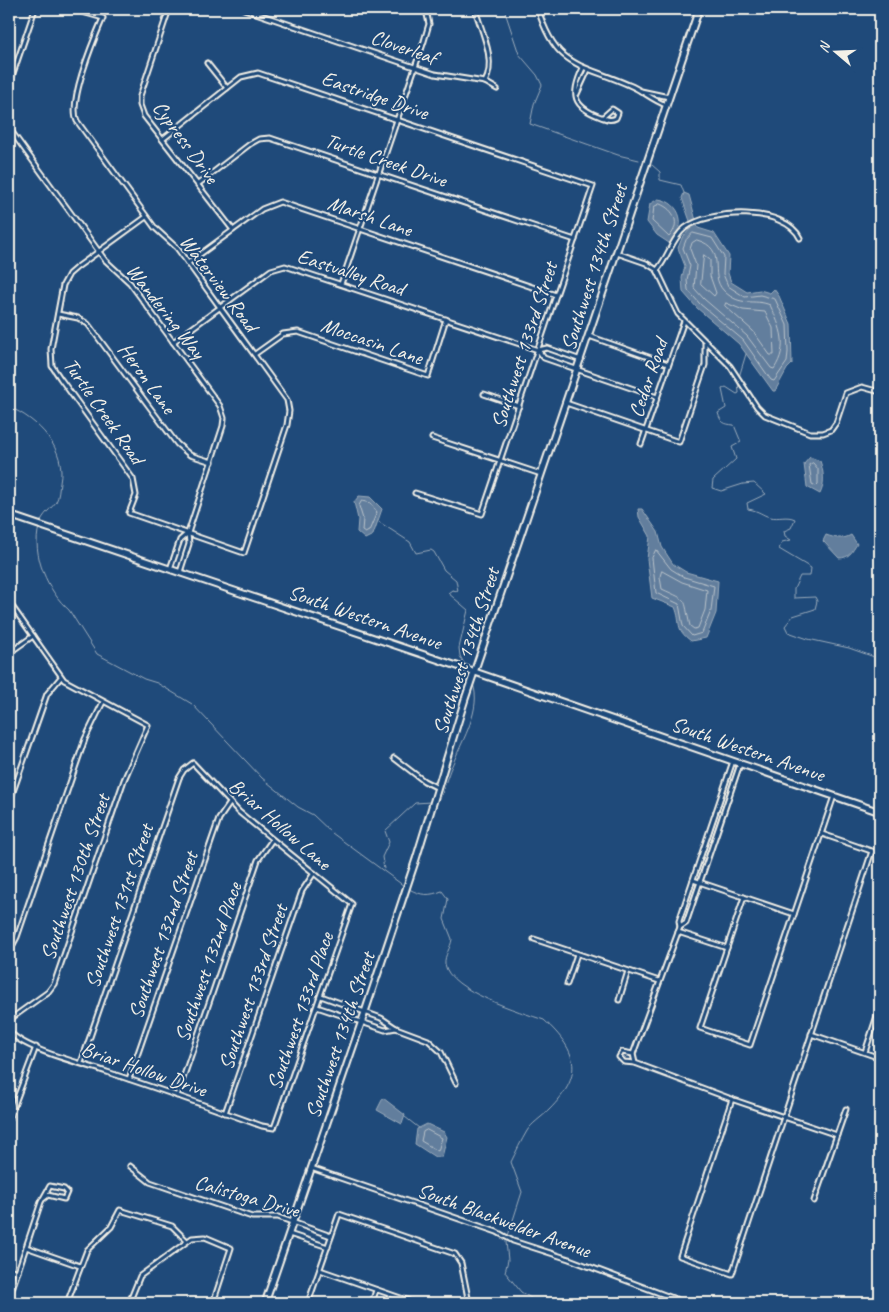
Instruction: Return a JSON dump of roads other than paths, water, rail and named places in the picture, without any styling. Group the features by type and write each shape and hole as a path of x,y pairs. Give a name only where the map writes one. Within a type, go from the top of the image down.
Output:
{"main road":[{"name":"Southwest 134th Street","path":"265,1303 410,880 475,672 699,9"},
{"name":"South Western Avenue","path":"9,515 475,672 880,812"}],"street":[{"path":"9,85 35,9"},
{"name":"Waterview Road","path":"72,9 103,18 75,97 74,112 79,125 146,217 158,232 177,248 287,400 289,411 244,553 188,533"},
{"name":"Cypress Drive","path":"169,9 139,101 144,116 233,230"},
{"name":"Cloverleaf","path":"244,9 441,75 485,82 497,89"},
{"path":"341,284 428,28 427,9 412,9"},
{"path":"475,9 490,60 485,82"},
{"path":"538,9 547,34 555,47 567,59 583,68 640,91 668,97"},
{"path":"207,63 228,88"},
{"path":"583,68 576,81 576,94 582,108 603,117 614,120 618,114 612,109 603,117"},
{"path":"576,94 588,70"},
{"name":"Eastridge Drive","path":"163,139 246,75 258,73 593,186"},
{"path":"640,91 666,105"},
{"name":"Wandering Way","path":"9,128 109,264 130,283 223,414 223,426 188,533 189,544 180,572"},
{"name":"Turtle Creek Drive","path":"198,184 250,144 267,138 282,141 574,240"},
{"name":"Southwest 133rd Street","path":"415,493 482,514 593,186"},
{"name":"Marsh Lane","path":"188,263 267,206 280,202 556,295"},
{"path":"657,270 680,232 697,222 732,212 757,214 790,226 800,238"},
{"name":"Turtle Creek Road","path":"146,217 99,251 67,278 50,355 52,366 133,479 136,496 129,513 188,533"},
{"path":"616,252 646,263 657,270 670,300 684,321 730,366 762,413 810,433 823,433 834,427 846,393 858,388 880,392"},
{"name":"Eastvalley Road","path":"173,342 271,270 281,266 296,268 538,350 548,348 580,360"},
{"name":"Heron Lane","path":"58,314 82,320 88,324 177,444 190,455 212,462"},
{"name":"Moccasin Lane","path":"255,354 283,334 298,332 428,376 446,319"},
{"name":"Cedar Road","path":"641,444 684,321"},
{"path":"588,336 668,364"},
{"path":"566,403 679,442 705,365 705,342"},
{"name":"Eastvalley Road","path":"538,350 544,358 657,397"},
{"path":"484,394 519,406"},
{"path":"432,438 542,474"},
{"name":"Wandering Way","path":"170,569 180,540 188,533"},
{"path":"9,602 61,677 71,685 103,702 85,739 17,937 9,952"},
{"path":"9,652 33,636"},
{"path":"9,803 47,694 61,677"},
{"name":"Southwest 130th Street","path":"9,1020 48,992 54,984 124,780 148,726 103,702"},
{"path":"394,758 424,781 438,788"},
{"path":"635,1063 634,1054 680,927 679,921 733,761"},
{"name":"Briar Hollow Lane","path":"193,763 230,803 272,840 352,904"},
{"name":"Southwest 131st Street","path":"81,1063 177,784 184,770 193,763"},
{"path":"680,927 686,923 740,764"},
{"path":"744,897 700,1028 750,1045 834,796"},
{"name":"Southwest 132nd Street","path":"129,1079 219,819 230,803"},
{"path":"711,826 718,828"},
{"path":"822,834 880,854"},
{"name":"Southwest 132nd Place","path":"177,1096 258,860 272,840"},
{"path":"732,1100 680,1256 732,1274 872,851"},
{"name":"Southwest 133rd Street","path":"226,1113 302,891 314,873"},
{"path":"693,880 794,914"},
{"name":"Southwest 133rd Place","path":"274,1128 352,904"},
{"path":"678,932 727,948"},
{"path":"534,939 659,982"},
{"path":"567,984 577,954"},
{"path":"619,1000 628,971"},
{"path":"320,996 388,1020 396,1028 433,1043 443,1055 456,1083"},
{"path":"317,1007 387,1030 396,1028"},
{"path":"865,1052 880,1007"},
{"name":"Briar Hollow Drive","path":"9,1031 15,1038 36,1047 274,1128"},
{"path":"811,1034 880,1058"},
{"path":"9,1120 36,1047"},
{"path":"634,1054 622,1052 620,1057 624,1062 635,1063 732,1100 837,1135"},
{"path":"814,1201 846,1109"},
{"name":"Calistoga Drive","path":"130,1166 150,1182 252,1217 272,1216 331,1236"},
{"name":"South Blackwelder Avenue","path":"311,1168 497,1232 520,1244 569,1259 676,1302 686,1303"},
{"path":"9,1298 43,1198 50,1186 64,1188 67,1192 64,1199 48,1195 43,1198"},
{"path":"68,1303 87,1250 111,1227 120,1210 172,1226 187,1241"},
{"path":"308,1303 339,1214 455,1254 460,1264 469,1303"},
{"name":"Calistoga Drive","path":"288,1234 328,1247"},
{"path":"129,1303 140,1276 187,1241 194,1237 205,1237 231,1248 213,1303"},
{"path":"26,1247 80,1266"},
{"path":"9,1269 18,1272"},
{"path":"320,1270 415,1303"},
{"path":"372,1303 376,1290"}],"water":[{"path":"684,193 689,195 698,228 714,233 729,256 728,273 731,282 747,292 760,290 770,293 774,289 779,296 791,324 792,364 787,369 775,391 773,391 739,344 697,308 683,292 682,278 685,266 678,248 682,238 692,227 682,198"},
{"path":"658,199 673,205 680,217 679,231 669,243 657,235 647,222 650,204"},
{"path":"810,457 820,461 823,482 820,494 807,487 804,464"},
{"path":"359,496 370,497 382,509 373,535 365,539 357,532 358,519 354,502"},
{"path":"638,509 642,509 658,532 662,547 673,564 686,572 718,581 716,613 706,638 691,641 680,629 675,607 652,598 647,559 650,536 639,517"},
{"path":"826,535 845,538 851,535 857,544 848,556 839,558 823,541"},
{"path":"383,1098 405,1115 402,1124 377,1110"},
{"path":"427,1124 444,1132 447,1137 442,1157 435,1157 415,1144 417,1129"}],"waterway":[{"path":"504,9 519,54 537,75 542,85 534,104 530,124 618,155 639,160"},
{"path":"652,165 660,172 660,180 681,185 684,193"},
{"path":"739,377 746,354"},
{"path":"738,381 739,393 737,394 726,387 722,389 726,408 718,413 723,422 734,425 741,442 732,447 736,459 713,480 712,488 721,491 743,484 754,483 766,494 747,503 748,509 770,517 789,517 795,519 791,528 784,531 785,536 791,540 782,542 779,549 811,568 810,576 800,576 794,589 794,598 815,597 817,601 815,609 793,616 785,626 788,632 808,639 849,648 880,659"},
{"path":"9,407 20,412 40,427 55,447 59,458 61,470 58,498 40,523"},
{"path":"379,522 410,542 416,553 431,550 434,552 444,570 456,580 458,591 452,590 448,593 468,610 459,648 460,656 466,667"},
{"path":"39,527 37,549 48,583 69,610 97,654 144,679 157,683 192,704 262,778 404,886"},
{"path":"437,802 441,797 470,723 475,703 473,684"},
{"path":"384,869 382,857 389,842 385,831 415,803 431,802"},
{"path":"409,889 426,894 442,891 448,899 444,919 452,939 445,961 449,974 459,983 487,999 544,1020 565,1043 570,1054 573,1065 568,1086 549,1110 529,1128 511,1162 522,1192 506,1242 508,1260 505,1272 521,1292 539,1303"},
{"path":"405,1117 419,1128"}]}
